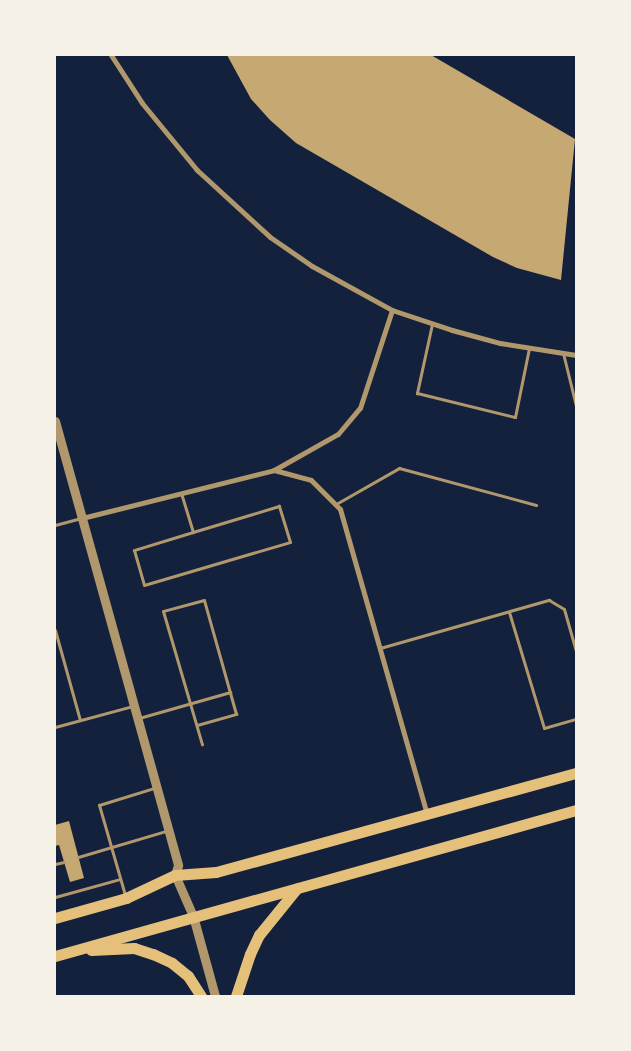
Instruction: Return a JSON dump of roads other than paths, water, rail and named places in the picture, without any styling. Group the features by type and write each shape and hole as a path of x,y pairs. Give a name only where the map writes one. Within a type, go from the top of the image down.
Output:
{"main road":[{"path":"55,918 126,898 175,875 216,872 576,773"},
{"path":"55,956 576,810"},
{"path":"236,996 250,954 259,935 297,887"},
{"path":"72,951 134,948 153,954 172,963 188,976 201,996"}],"street":[{"path":"111,55 142,103 197,170 242,213 312,266 392,310 500,343 576,355"},
{"path":"82,518 274,470 338,434 360,408 392,310"},
{"path":"55,421 169,830 178,865 175,875 193,916 215,996"},
{"path":"274,470 311,480 340,509 427,815"}],"lane":[{"path":"432,323 417,393 515,417 529,348"},
{"path":"563,353 576,406"},
{"path":"336,504 398,468 536,505"},
{"path":"181,493 192,532"},
{"path":"279,506 290,542 144,584 134,550 192,532 279,506"},
{"path":"55,525 82,518"},
{"path":"197,725 236,714 204,600 163,611 202,744"},
{"path":"380,648 549,600 564,609 576,650"},
{"path":"509,612 544,728 576,719"},
{"path":"55,630 80,720"},
{"path":"138,718 230,692"},
{"path":"55,727 134,706"},
{"path":"126,898 99,805 157,787"},
{"path":"78,857 169,830"},
{"path":"55,864 64,862"},
{"path":"55,897 120,879"}]}
